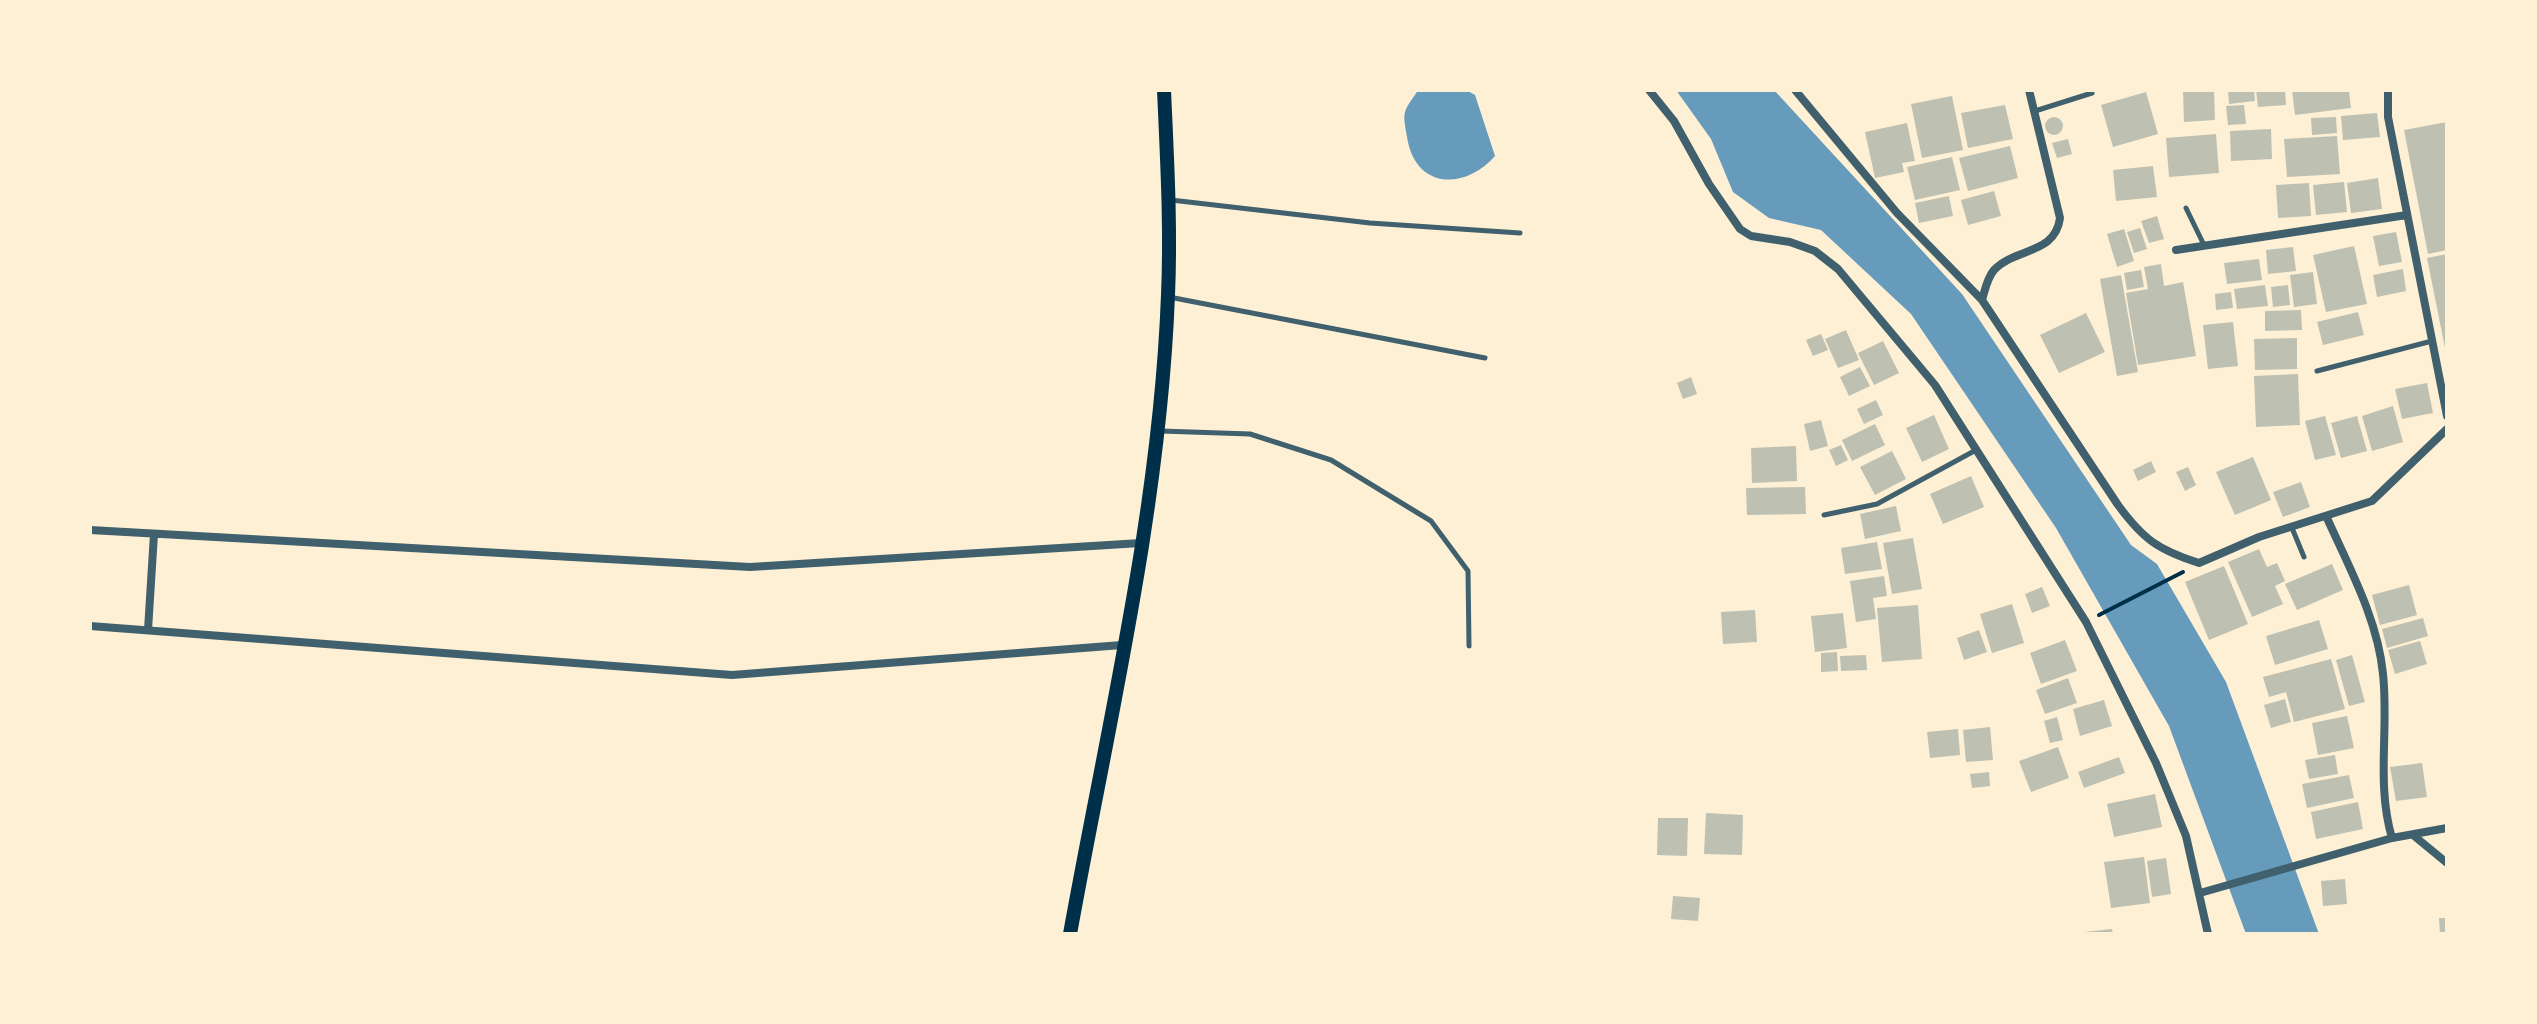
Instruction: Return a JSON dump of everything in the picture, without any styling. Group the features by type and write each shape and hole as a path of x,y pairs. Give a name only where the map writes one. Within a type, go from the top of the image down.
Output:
{"main road":[{"path":"1070,934 1141,543 1156,431 1168,296 1164,90"}],"street":[{"path":"1649,90 1674,121 1709,184 1740,229 1751,236 1790,242 1815,251 1838,269 1935,385 2086,622 2156,763 2186,836 2208,934"},
{"path":"1795,90 1897,213 1982,300 2118,505 2139,533 2164,552 2199,563 2259,537 2327,518 2372,501 2447,429"},
{"path":"1982,300 1991,273 2005,260 2044,246 2058,233 2060,218 2029,90"},
{"path":"2388,90 2388,117 2447,416"},
{"path":"2176,250 2407,215"},
{"path":"2327,518 2357,586 2383,673 2383,798 2392,838"},
{"path":"90,530 750,567 1141,543"},
{"path":"148,630 154,534"},
{"path":"90,626 732,675 1122,645"},
{"path":"2200,893 2392,838 2447,828"},
{"path":"2413,835 2447,863"}],"lane":[{"path":"2035,111 2092,93"},
{"path":"1168,199 1370,223 1520,233"},
{"path":"2186,208 2204,245"},
{"path":"1168,296 1485,358"},
{"path":"2317,371 2432,341"},
{"path":"1156,431 1250,434 1331,460 1431,521 1468,571 1469,646"},
{"path":"1824,515 1877,504 1976,450"},
{"path":"2292,528 2304,557"}],"path":[{"path":"2098,616 2172,578"}],"water":[{"path":"1418,90 1466,90 1475,95 1495,156 1483,167 1456,179 1430,175 1420,167 1412,154 1404,118"},
{"path":"1676,90 1774,90 1962,294 2131,545 2157,564 2226,682 2319,934 2246,934 2169,726 2056,528 1911,314 1821,230 1769,218 1733,192 1711,139"}],"building":[{"path":"2183,90 2214,90 2215,120 2184,122"},
{"path":"2228,90 2254,90 2255,101 2229,104"},
{"path":"2256,90 2285,90 2286,105 2258,107"},
{"path":"2292,90 2349,90 2351,108 2295,115"},
{"path":"2146,92 2158,134 2113,147 2101,105"},
{"path":"1952,96 1963,150 1922,158 1911,104"},
{"path":"2005,105 2013,139 1968,148 1961,113"},
{"path":"2244,105 2246,124 2228,125 2226,106"},
{"path":"2377,113 2380,137 2343,140 2341,116"},
{"path":"2054,117 2063,126 2054,135 2045,126"},
{"path":"2336,117 2337,133 2312,135 2311,118"},
{"path":"2447,122 2447,250 2428,254 2404,130"},
{"path":"1907,123 1915,161 1902,163 1904,172 1875,178 1865,132"},
{"path":"2271,129 2272,159 2231,161 2230,131"},
{"path":"2216,134 2219,173 2169,177 2166,138"},
{"path":"2337,136 2340,174 2287,177 2284,139"},
{"path":"2068,139 2072,154 2057,158 2052,143"},
{"path":"2010,146 2018,178 1968,191 1959,158"},
{"path":"1952,157 1960,190 1915,200 1907,167"},
{"path":"2153,166 2157,197 2116,201 2113,170"},
{"path":"2378,178 2382,209 2351,213 2347,183"},
{"path":"2344,182 2347,212 2316,215 2313,185"},
{"path":"2309,183 2311,216 2278,218 2276,185"},
{"path":"1994,191 2001,216 1968,225 1961,200"},
{"path":"1949,196 1953,216 1919,223 1915,203"},
{"path":"2157,216 2164,239 2149,243 2141,221"},
{"path":"2140,228 2147,249 2134,253 2127,232"},
{"path":"2124,229 2134,261 2117,267 2107,234"},
{"path":"2396,232 2402,262 2379,266 2373,236"},
{"path":"2354,246 2367,304 2326,312 2313,255"},
{"path":"2293,247 2296,271 2268,274 2266,250"},
{"path":"2447,254 2447,353 2446,353 2427,258"},
{"path":"2259,259 2262,280 2227,284 2224,263"},
{"path":"2161,264 2164,286 2183,282 2196,356 2138,365 2126,293 2148,289 2144,267"},
{"path":"2403,269 2406,291 2377,297 2373,275"},
{"path":"2141,270 2144,287 2127,290 2124,273"},
{"path":"2313,272 2317,304 2294,307 2290,275"},
{"path":"2121,275 2138,372 2117,376 2100,279"},
{"path":"2265,285 2268,306 2237,309 2234,289"},
{"path":"2288,285 2290,305 2273,307 2271,287"},
{"path":"2231,292 2233,308 2216,310 2215,294"},
{"path":"2301,310 2302,330 2265,331 2265,311"},
{"path":"2358,312 2364,335 2323,345 2317,322"},
{"path":"2086,313 2105,352 2059,373 2040,335"},
{"path":"2233,322 2238,366 2208,369 2203,325"},
{"path":"1846,330 1859,360 1838,368 1825,339"},
{"path":"1821,334 1828,350 1813,356 1806,340"},
{"path":"2297,338 2297,369 2255,370 2254,339"},
{"path":"1883,341 1899,373 1874,385 1858,353"},
{"path":"1860,367 1870,386 1849,396 1840,377"},
{"path":"2298,374 2300,425 2256,427 2254,376"},
{"path":"1691,377 1697,394 1683,399 1677,383"},
{"path":"2427,383 2433,413 2402,419 2395,389"},
{"path":"1876,400 1883,415 1864,424 1857,409"},
{"path":"2393,406 2403,442 2372,451 2362,416"},
{"path":"1934,415 1949,449 1922,462 1906,428"},
{"path":"2325,416 2336,455 2315,460 2305,421"},
{"path":"2357,416 2367,451 2341,458 2331,423"},
{"path":"1821,420 1828,446 1810,451 1804,424"},
{"path":"1875,424 1885,445 1852,461 1842,440"},
{"path":"1841,445 1848,460 1836,466 1829,450"},
{"path":"1796,446 1797,481 1752,483 1751,448"},
{"path":"1892,451 1906,479 1875,495 1860,467"},
{"path":"2253,457 2271,500 2235,515 2216,472"},
{"path":"2151,461 2156,472 2138,481 2133,470"},
{"path":"2188,467 2196,485 2185,491 2176,472"},
{"path":"1971,476 1984,507 1943,524 1930,494"},
{"path":"2301,482 2310,507 2283,517 2273,492"},
{"path":"1805,487 1806,514 1747,515 1746,488"},
{"path":"1896,506 1901,531 1865,539 1860,514"},
{"path":"1913,538 1922,589 1892,594 1883,543"},
{"path":"1877,542 1882,569 1845,574 1841,548"},
{"path":"2259,549 2267,567 2277,563 2285,581 2275,586 2283,604 2252,617 2228,562"},
{"path":"2332,564 2343,590 2297,610 2285,584"},
{"path":"2224,566 2248,624 2209,640 2185,582"},
{"path":"1884,576 1887,596 1873,598 1876,619 1856,622 1850,581"},
{"path":"2409,585 2417,615 2380,625 2372,595"},
{"path":"2042,587 2050,606 2032,613 2025,594"},
{"path":"2012,604 2024,643 1992,653 1980,614"},
{"path":"1918,605 1922,659 1882,662 1877,608"},
{"path":"1755,610 1757,642 1723,644 1721,612"},
{"path":"1843,613 1847,648 1815,652 1811,616"},
{"path":"2423,618 2428,636 2387,648 2382,629"},
{"path":"2319,620 2328,649 2275,665 2266,636"},
{"path":"1979,630 1987,652 1964,660 1957,638"},
{"path":"2065,640 2077,671 2041,684 2030,653"},
{"path":"2420,641 2427,664 2395,674 2388,650"},
{"path":"1837,652 1838,671 1821,672 1821,653"},
{"path":"1866,655 1867,670 1841,671 1840,656"},
{"path":"2352,655 2365,702 2349,706 2336,660"},
{"path":"2331,659 2345,709 2294,722 2286,692 2269,697 2263,677"},
{"path":"2068,678 2077,703 2045,714 2036,690"},
{"path":"2285,699 2291,722 2271,728 2264,705"},
{"path":"2104,700 2112,726 2080,736 2073,709"},
{"path":"2347,716 2354,748 2318,755 2312,723"},
{"path":"2057,717 2063,740 2050,743 2044,721"},
{"path":"1990,727 1993,760 1966,762 1963,730"},
{"path":"1958,729 1960,755 1930,758 1927,732"},
{"path":"2058,747 2069,778 2031,792 2019,761"},
{"path":"2335,755 2338,774 2309,779 2305,760"},
{"path":"2119,757 2125,773 2084,788 2078,772"},
{"path":"2422,763 2427,797 2396,801 2390,767"},
{"path":"1989,772 1990,786 1972,788 1970,774"},
{"path":"2349,775 2354,798 2307,808 2302,784"},
{"path":"2155,794 2162,827 2114,837 2107,804"},
{"path":"2358,802 2363,829 2316,839 2311,812"},
{"path":"1706,813 1743,815 1742,855 1704,854"},
{"path":"1658,818 1688,818 1687,856 1657,855"},
{"path":"2144,857 2150,903 2111,908 2104,862"},
{"path":"2166,858 2171,894 2152,897 2147,861"},
{"path":"2345,879 2347,904 2323,906 2321,881"},
{"path":"1673,896 1700,898 1698,921 1671,919"},
{"path":"2439,918 2447,918 2447,934 2440,934"},
{"path":"2112,929 2113,934 2084,934 2084,932"}]}
